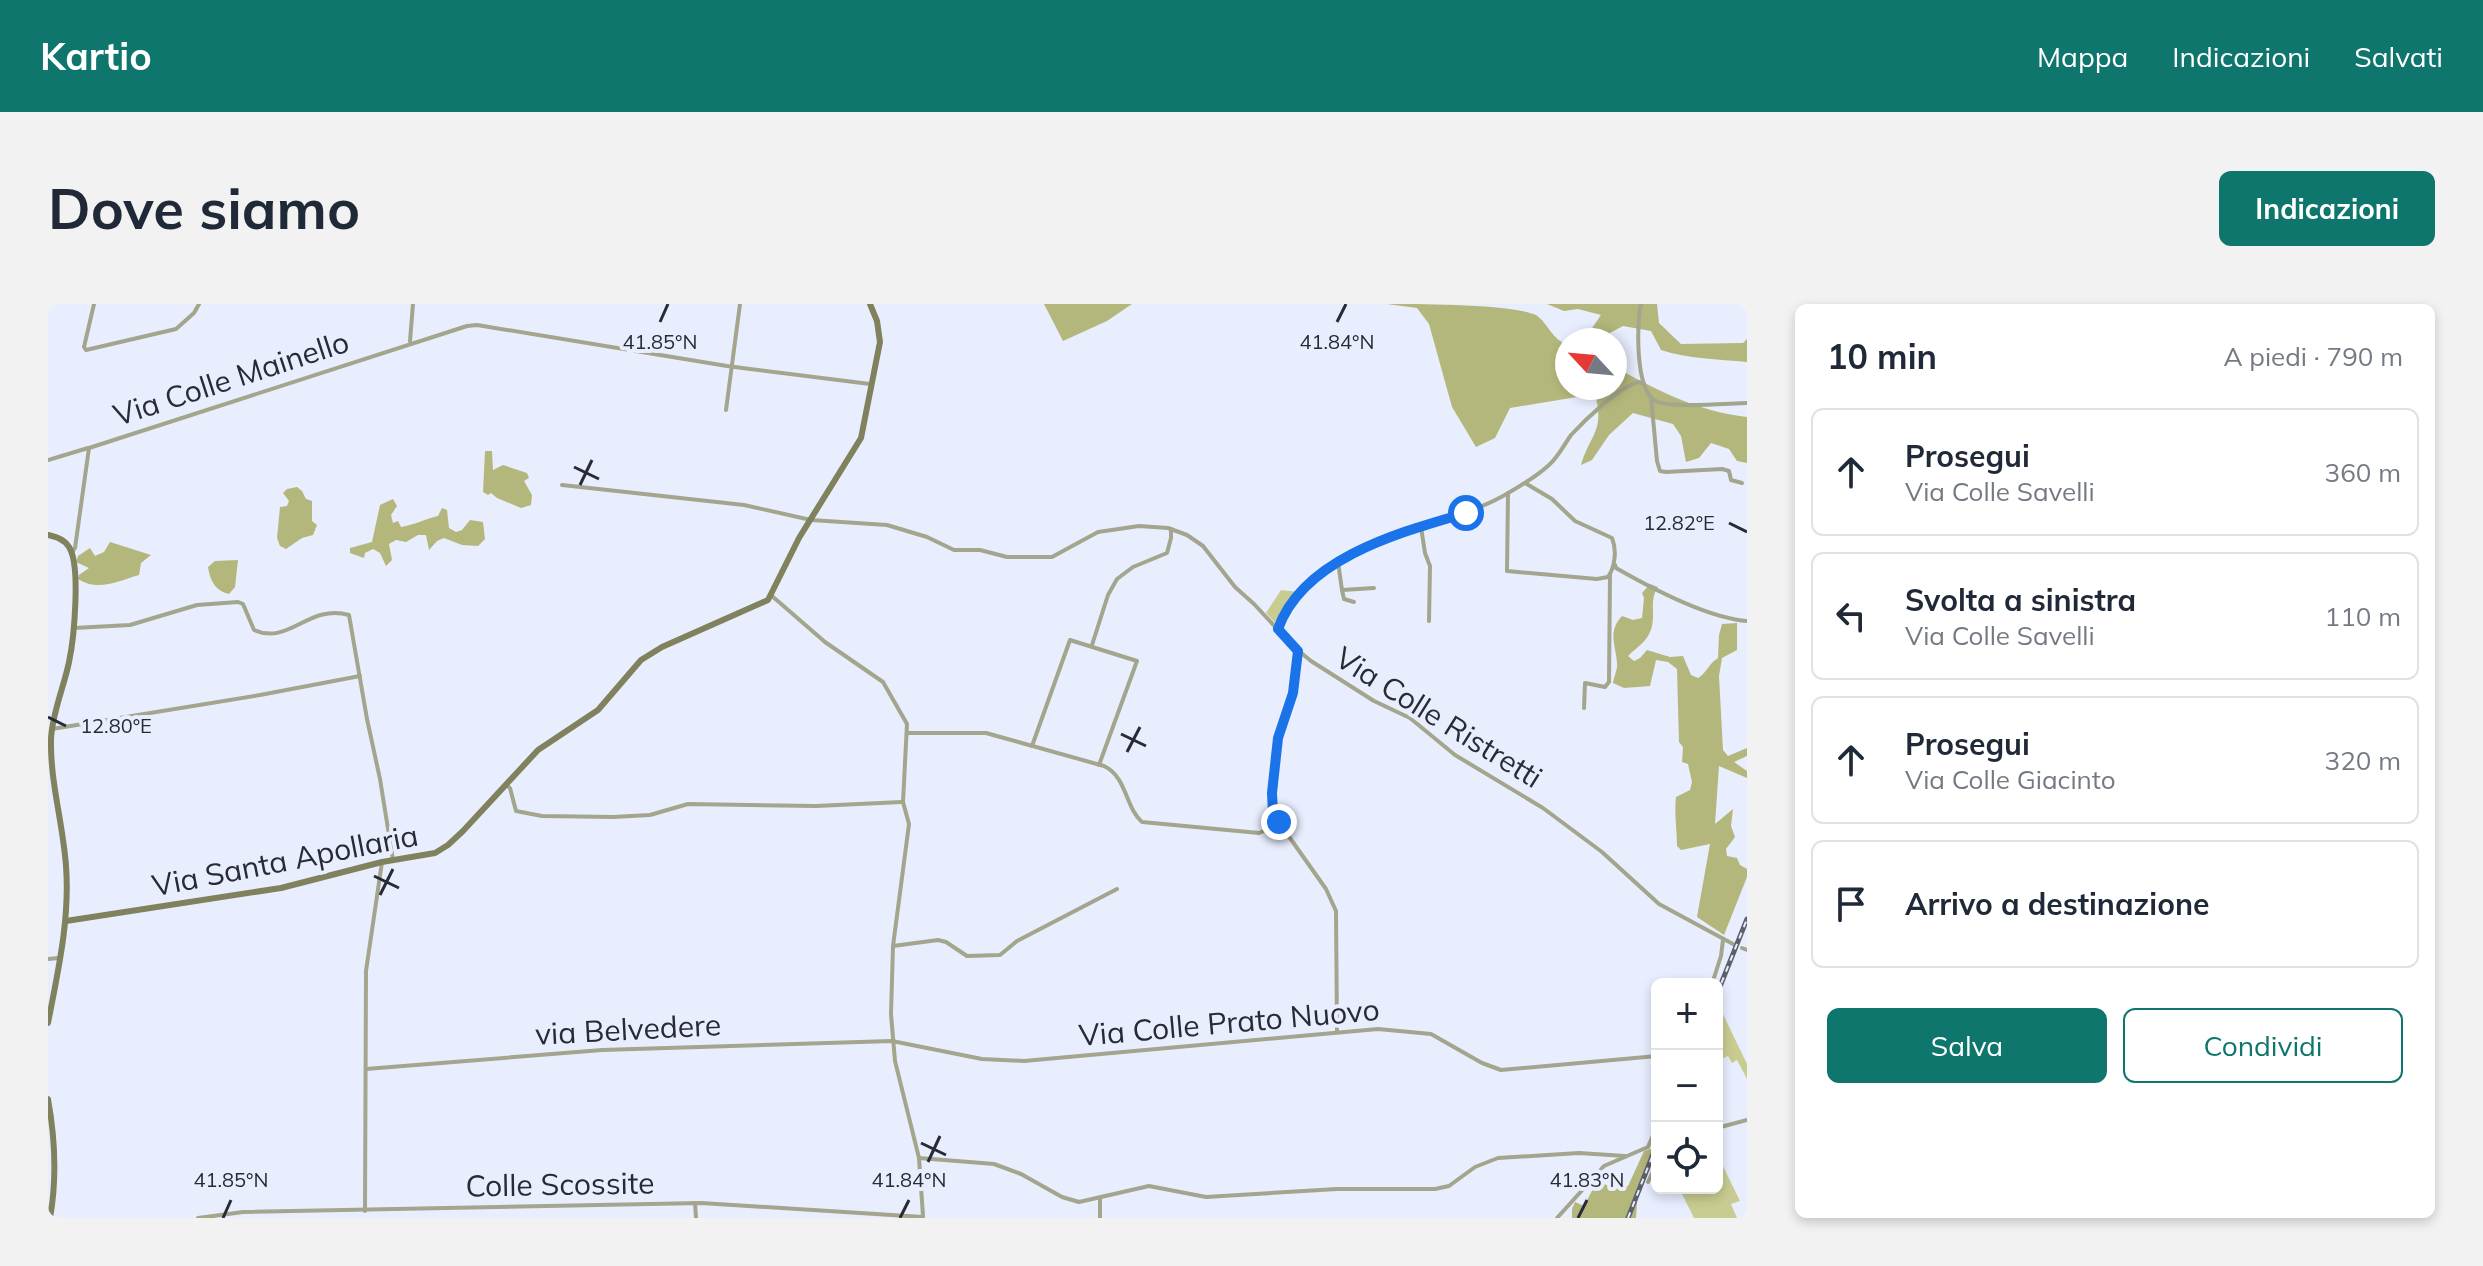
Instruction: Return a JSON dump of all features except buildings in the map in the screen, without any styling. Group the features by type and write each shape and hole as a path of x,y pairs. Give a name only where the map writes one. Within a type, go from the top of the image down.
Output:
{"street":[{"path":"94,304 84,347 86,350 176,329 194,313 199,304"},
{"path":"410,343 413,304"},
{"path":"726,410 740,304"},
{"path":"870,304 877,321 880,342 859,444 795,545 772,596 825,642 883,682 905,717 908,733 903,802 909,824 893,946 892,1041 919,1158 923,1217"},
{"path":"1641,304 1638,326 1644,384 1651,397 1660,471 1720,469 1729,471 1730,479 1742,483"},
{"name":"Via Colle Mainello","path":"71,554 75,547 89,448 474,325 732,367 871,384"},
{"path":"1278,629 1302,590 1338,562 1372,545 1471,512 1508,493 1553,462 1588,418 1630,385 1638,382 1644,384"},
{"path":"1651,397 1661,403 1747,403"},
{"path":"48,460 89,448"},
{"path":"1524,483 1552,499 1575,521 1612,538 1615,543 1610,575 1609,682 1605,687 1584,684 1584,708"},
{"name":"Via Colle Ristretti","path":"562,485 744,505 811,520 887,525 927,537 954,550 980,550 1007,557 1052,557 1098,532 1139,526 1171,529 1187,535 1203,546 1235,587 1298,651 1374,701 1410,718 1455,755 1525,796 1602,852 1659,904 1733,944"},
{"path":"1508,493 1507,571 1597,579 1610,575"},
{"path":"1421,527 1429,562 1429,621"},
{"path":"1092,645 1115,582 1133,567 1167,553 1171,529"},
{"path":"48,535 62,540 71,554 75,588 74,628 68,667 51,730 53,770 66,863 66,921 48,1023"},
{"path":"1338,562 1344,599 1354,602"},
{"path":"1614,562 1616,568 1667,595 1720,615 1747,621"},
{"path":"1342,590 1374,588"},
{"name":"Via Santa Apollaria","path":"66,921 271,890 382,862 426,856 444,848 545,744 598,710 641,660 662,647 755,607 772,596"},
{"path":"74,628 133,625 197,605 238,602 244,605 254,630 274,635 314,616 349,615 393,860"},
{"path":"1032,746 1070,640 1092,645 1137,661 1099,765"},
{"path":"908,733 986,733 1099,765 1113,772 1128,796 1136,817 1146,823 1259,833 1264,831 1273,814 1278,738 1293,693 1298,651"},
{"path":"51,730 360,676"},
{"path":"506,785 510,788 516,811 542,816 646,815 688,804 800,806 903,802"},
{"path":"1273,814 1326,889 1336,911 1337,1031"},
{"path":"365,1211 366,971 382,862"},
{"path":"893,946 941,940 967,956 1000,955 1017,941 1117,889"},
{"path":"1714,978 1723,940"},
{"path":"48,959 59,958"},
{"name":"Via Colle Prato Nuovo","path":"892,1041 949,1053 1012,1061 1384,1029 1431,1034 1491,1068 1501,1070 1651,1057"},
{"name":"via Belvedere","path":"366,1069 617,1050 892,1041"},
{"path":"48,1099 54,1154 54,1195 50,1218"},
{"path":"1723,1126 1747,1120"},
{"path":"1557,1218 1604,1166 1651,1148"},
{"path":"919,1158 985,1162 1021,1174 1062,1197 1079,1202 1149,1186 1206,1197 1337,1189 1439,1189 1451,1185 1475,1167 1498,1158 1579,1153 1625,1156"},
{"path":"1648,1182 1651,1176"},
{"path":"1100,1198 1100,1218"},
{"path":"695,1203 696,1218"},
{"name":"Colle Scossite","path":"198,1218 243,1212 695,1203 923,1217"}],"green space":[{"path":"1044,304 1132,304 1107,321 1063,341"},
{"path":"1387,304 1487,307 1536,315 1555,337 1555,400 1559,400 1510,408 1495,438 1476,447 1452,407 1429,324 1417,308"},
{"path":"1547,304 1657,304 1659,323 1681,344 1743,343 1747,339 1747,362 1671,353 1661,350 1651,331 1623,326 1592,328 1601,315 1578,309 1564,311"},
{"path":"1627,373 1695,405 1747,417 1747,463 1737,461 1729,449 1711,443 1699,458 1686,462 1681,436 1673,424 1633,413 1609,435 1592,460 1581,465 1595,432 1596,400 1627,400"},
{"path":"485,451 492,451 493,470 503,465 527,473 529,478 524,481 532,495 531,505 521,508 483,492"},
{"path":"297,487 306,499 312,501 312,521 317,525 313,535 302,538 286,549 280,546 277,538 280,507 287,506 289,501 283,493"},
{"path":"393,499 397,506 391,515 393,523 398,521 401,527 438,516 442,508 447,510 449,528 456,532 470,520 483,522 485,539 478,546 462,545 444,538 429,550 426,535 418,535 406,542 396,540 389,544 392,560 386,566 380,553 373,549 365,553 364,558 350,553 350,548 372,542 380,505"},
{"path":"110,542 151,555 141,563 139,575 101,585 78,579 89,568 76,562 78,556 90,548 95,556 104,552"},
{"path":"238,560 235,587 229,594 224,593 214,584 208,567 215,561"},
{"path":"1650,584 1658,587 1652,626 1646,639 1628,656 1634,661 1647,650 1670,657 1683,656 1691,675 1698,678 1718,658 1722,624 1737,623 1737,650 1722,658 1719,676 1723,750 1728,756 1747,748 1747,756 1734,762 1747,771 1747,778 1719,766 1715,824 1733,809 1731,826 1735,837 1726,849 1727,856 1737,858 1740,865 1747,869 1747,877 1724,935 1697,917 1710,844 1681,850 1677,846 1676,797 1690,790 1692,782 1688,764 1682,762 1683,747 1679,742 1677,669 1668,662 1656,660 1650,686 1624,688 1613,683 1617,665 1614,639 1617,622 1622,616 1633,620 1642,618 1642,593"},
{"path":"1281,590 1298,592 1277,625 1266,613"},
{"path":"1723,1014 1747,1064 1747,1079 1737,1060 1732,1063 1728,1056 1723,1058"},
{"path":"1651,1149 1651,1160 1638,1188 1636,1218 1572,1218 1575,1202 1584,1206 1597,1181 1616,1189 1628,1186 1644,1151"},
{"path":"1723,1166 1740,1201 1731,1204 1737,1218 1694,1218 1682,1194 1723,1194"}],"railway":[{"path":"1723,979 1747,919"},
{"path":"1628,1218 1651,1159"}],"route":[{"path":"1279,822 1273,814 1272,793 1278,738 1293,693 1298,651 1278,629 1292,602 1308,585 1347,557 1387,539 1466,513"}]}
